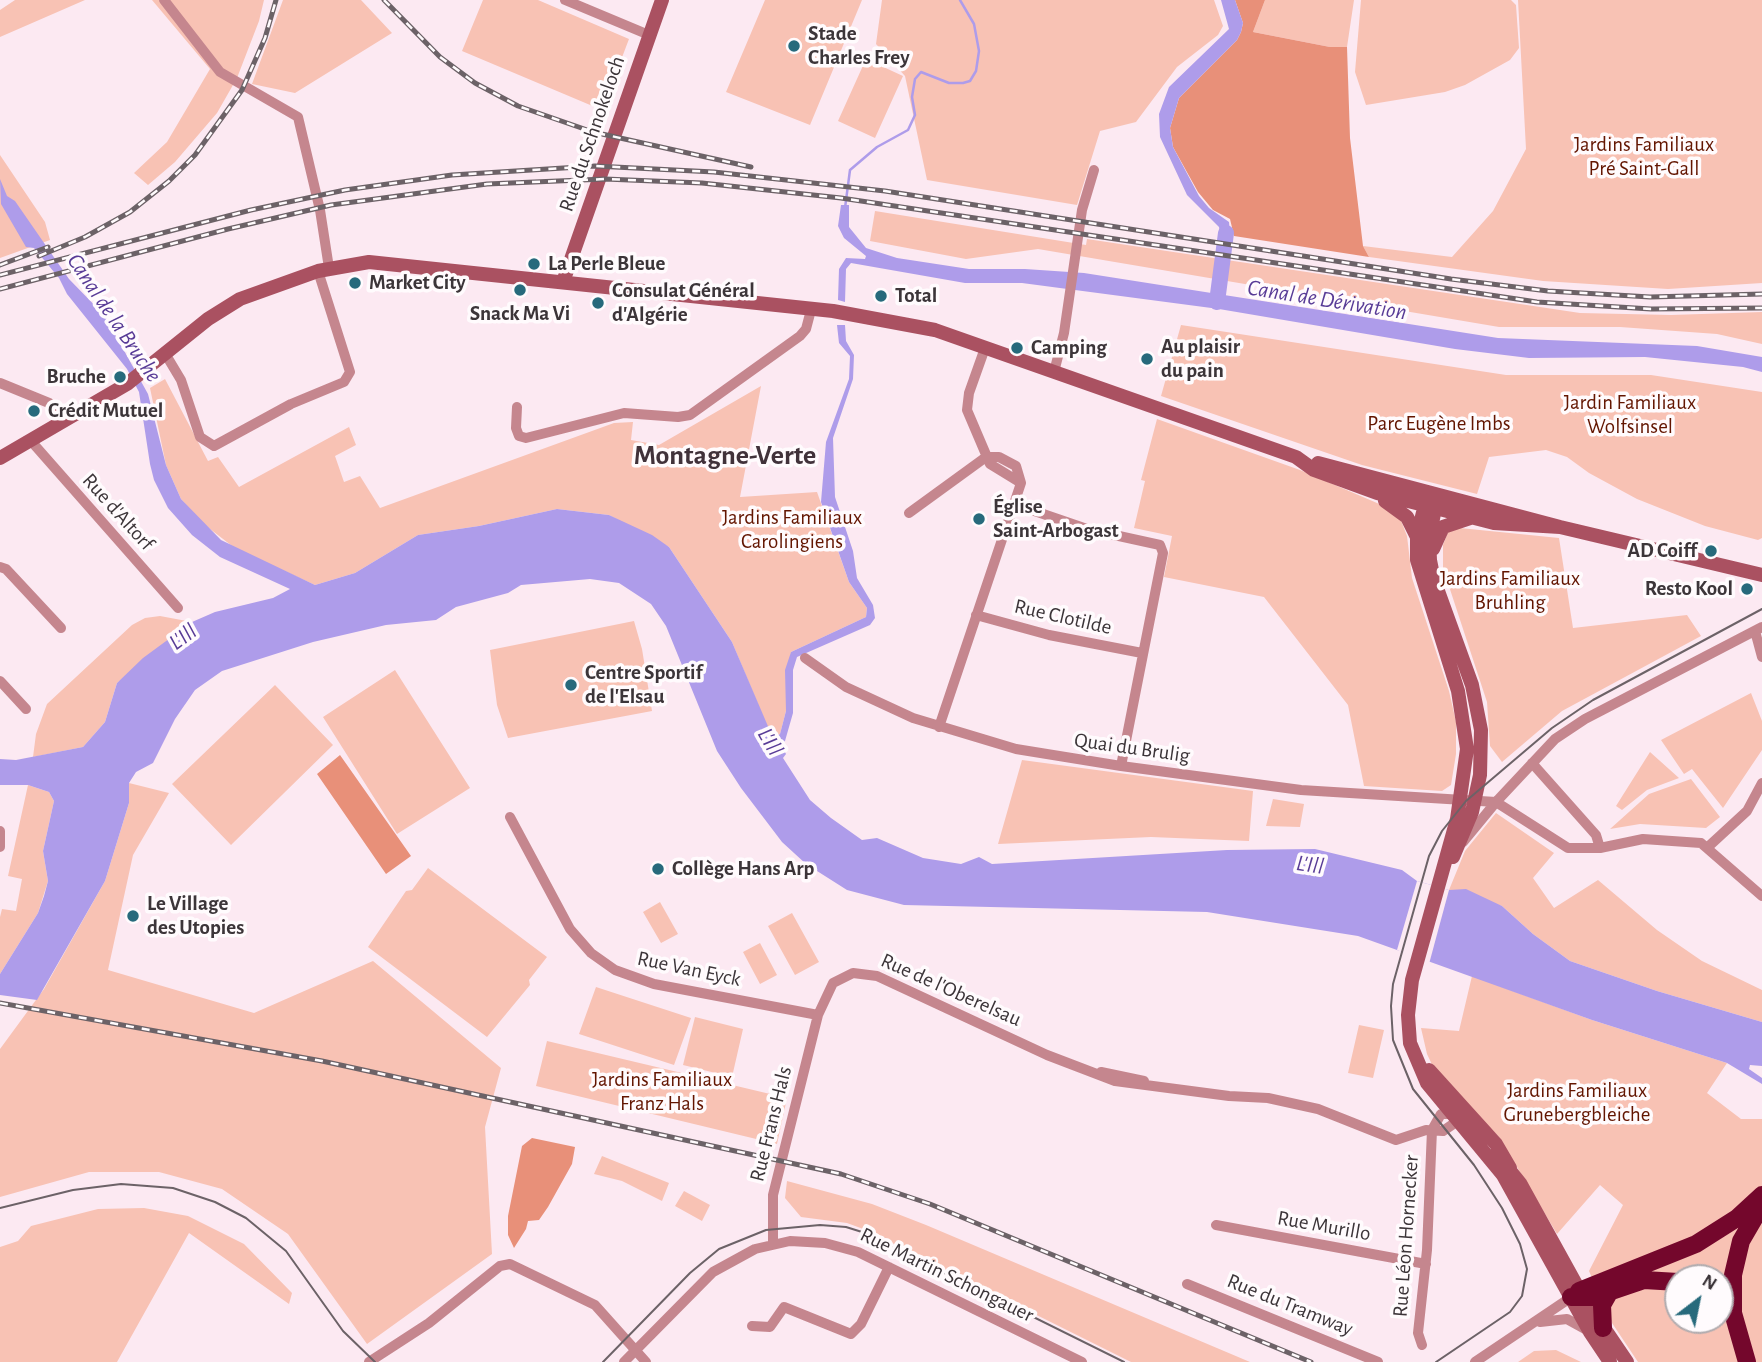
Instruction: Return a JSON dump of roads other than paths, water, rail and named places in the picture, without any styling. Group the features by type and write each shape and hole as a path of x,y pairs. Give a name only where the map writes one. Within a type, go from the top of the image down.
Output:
{"highway":[{"path":"1578,1295 1696,1244 1737,1218 1762,1195"},
{"path":"1745,1362 1733,1313 1733,1275 1741,1241 1762,1205"},
{"path":"1578,1295 1610,1292 1644,1280 1664,1281"},
{"path":"1597,1330 1602,1305 1610,1292"},
{"path":"1729,1334 1745,1362"}],"main road":[{"name":"Rue du Schnokeloch","path":"563,282 662,0"},
{"path":"0,458 127,384 228,306 251,293 323,270 369,262 845,313 935,331 1281,452 1431,500 1471,517 1518,526 1560,527"},
{"path":"1296,457 1314,470 1362,488 1402,511 1417,537"},
{"path":"1362,488 1517,515 1762,575"},
{"path":"1431,500 1417,537 1419,571 1458,691 1466,730 1467,801 1456,850 1438,883"},
{"path":"1431,500 1428,545 1430,560 1479,715 1480,775 1467,801 1438,883 1409,1003 1409,1035 1416,1062 1427,1083 1458,1114 1496,1144 1520,1184 1536,1223"},
{"path":"1430,560 1441,530 1453,522 1471,517"},
{"path":"1458,1114 1536,1223 1597,1330 1610,1362"},
{"path":"1597,1330 1627,1362"}],"street":[{"path":"164,0 220,72 298,117 320,210 323,270 350,372 349,378 291,404 218,445 208,445 197,431 181,380 166,355"},
{"path":"565,0 649,35"},
{"path":"1054,372 1082,210 1094,170"},
{"path":"517,407 516,428 519,436 526,439 624,413 678,417 690,415 800,336 806,329 811,310"},
{"path":"939,727 1021,483 994,468 973,428 967,402 985,348"},
{"path":"0,383 49,403 64,421"},
{"name":"Rue d'Altorf","path":"31,441 178,608"},
{"path":"909,513 986,457"},
{"path":"1014,505 1087,529 1160,545 1163,552 1121,766"},
{"path":"0,567 6,569 61,628"},
{"name":"Rue Clotilde","path":"976,615 1049,635 1142,653"},
{"path":"1456,850 1555,739 1585,719 1759,629 1762,657"},
{"name":"Quai du Brulig","path":"805,658 846,687 939,727 1016,749 1301,790 1496,802"},
{"path":"0,681 26,709"},
{"path":"1532,763 1596,835 1600,848"},
{"path":"1709,846 1747,811 1762,783"},
{"path":"1496,802 1560,845 1574,849 1600,848 1643,839 1693,840 1709,846 1762,895"},
{"name":"Rue Van Eyck","path":"510,817 570,929 591,953 615,970 654,984 818,1015"},
{"path":"0,831 0,847"},
{"name":"Rue de l'Oberelsau","path":"818,1015 836,979 853,973 869,973 1046,1055 1086,1069 1124,1074 1155,1084 1230,1096 1257,1096 1306,1106 1396,1140 1434,1130 1441,1114 1458,1114"},
{"name":"Rue Frans Hals","path":"773,1244 773,1195 818,1015"},
{"name":"Rue Léon Hornecker","path":"1422,1345 1418,1333 1426,1264 1434,1130"},
{"name":"Rue Murillo","path":"1216,1225 1426,1264"},
{"name":"Rue Martin Schongauer","path":"624,1362 713,1272 740,1255 790,1241 837,1245 890,1267 1082,1362"},
{"path":"369,1362 429,1323 500,1266 509,1264 595,1305 646,1362"},
{"path":"752,1326 770,1327 784,1307 842,1333 855,1333 890,1267"},
{"name":"Rue du Tramway","path":"1187,1284 1378,1362"},
{"path":"1475,1362 1578,1295"},
{"path":"1530,1326 1559,1318 1597,1330"}],"water":[{"path":"1221,0 1235,0 1243,23 1241,32 1237,40 1179,98 1170,128 1173,147 1199,196 1209,208 1229,222 1230,234 1220,232 1219,227 1187,195 1160,137 1159,114 1169,87 1229,29"},
{"name":"L'Ill","path":"0,179 7,196 15,201 69,279 105,316 148,394 166,465 181,499 221,540 315,585 355,573 418,535 479,526 557,509 609,515 652,535 669,547 732,642 773,738 780,734 786,711 785,670 791,652 866,617 867,608 849,582 821,502 826,442 849,379 850,356 839,343 837,325 845,325 846,341 854,355 853,379 833,438 835,497 853,551 857,578 873,605 875,618 870,625 797,657 793,670 793,713 785,741 781,744 786,754 783,758 810,800 831,818 862,840 877,838 923,858 961,864 979,857 992,864 1227,850 1315,849 1402,870 1417,881 1449,890 1466,889 1502,906 1533,934 1570,961 1657,991 1762,1022 1762,1066 1750,1065 1749,1069 1762,1078 1762,1084 1727,1063 1592,1020 1358,936 1207,912 904,905 847,890 806,864 782,842 741,788 717,751 666,626 651,604 619,583 590,579 521,585 508,593 456,607 436,620 386,625 313,642 222,671 195,690 175,719 153,763 136,772 129,783 129,803 105,881 37,1000 0,995 0,974 38,913 44,896 48,881 43,851 54,801 49,792 28,785 0,785 0,759 16,760 83,747 105,722 117,683 143,658 192,622 215,612 273,598 290,589 220,557 192,535 168,508 154,480 150,464 139,392 127,369 67,294 59,278 34,248 26,247 1,204"},
{"path":"841,205 849,205 849,227 866,248 897,258 969,269 1084,273 1498,338 1697,346 1762,357 1762,372 1743,367 1645,357 1529,358 1455,349 1219,309 1022,283 965,283 851,263 846,269 845,302 838,300 839,269 846,258 865,259 866,256 844,238 838,226"}],"waterway":[{"path":"845,208 850,170 877,147 908,130 915,115 912,97 915,79 921,72 949,83 963,83 970,81 976,71 979,51 974,24 960,0"},
{"path":"1217,302 1226,233"}],"tram line":[{"path":"1436,1362 1510,1312 1522,1296 1527,1269 1520,1244 1502,1208 1474,1165 1413,1089 1393,1040 1393,984 1429,856 1442,831 1466,801 1552,728 1593,700 1762,609"},
{"path":"0,1208 73,1190 121,1184 173,1188 215,1202 246,1218 286,1251 343,1331 375,1362"},
{"path":"603,1362 690,1273 719,1249 766,1230 820,1225 846,1227 862,1232 1124,1362"}],"railway":[{"path":"39,256 85,237 130,212 169,181 195,155 242,90 265,38 276,0"},
{"path":"384,0 440,57 475,83 518,106 593,132 751,167"},
{"path":"0,275 251,210 345,190 452,175 595,166 714,172 885,191 1451,279 1548,291 1650,297 1762,294"},
{"path":"0,289 331,205 487,184 605,179 702,183 841,198 1537,302 1651,309 1762,308"},
{"path":"0,265 48,247"},
{"path":"0,1003 322,1061 841,1174 930,1204 1311,1362"}],"place":[{"name":"Stade Charles Frey","path":"794,46"},
{"name":"La Perle Bleue","path":"534,264"},
{"name":"Market City","path":"355,283"},
{"name":"Snack Ma Vi","path":"520,290"},
{"name":"Total","path":"881,296"},
{"name":"Consulat Général d'Algérie","path":"598,303"},
{"name":"Camping","path":"1017,348"},
{"name":"Au plaisir du pain","path":"1147,359"},
{"name":"Bruche","path":"120,377"},
{"name":"Crédit Mutuel","path":"34,411"},
{"name":"Église Saint-Arbogast","path":"979,519"},
{"name":"AD Coiff","path":"1711,551"},
{"name":"Resto Kool","path":"1747,589"},
{"name":"Centre Sportif de l'Elsau","path":"571,685"},
{"name":"Collège Hans Arp","path":"658,869"},
{"name":"Le Village des Utopies","path":"133,916"}],"district":[{"name":"Montagne-Verte","path":"725,456"}],"park label":[{"name":"Jardins Familiaux Pré Saint-Gall","path":"1644,157"},
{"name":"Jardin Familiaux Wolfsinsel","path":"1630,415"},
{"name":"Parc Eugène Imbs","path":"1439,424"},
{"name":"Jardins Familiaux Carolingiens","path":"792,530"},
{"name":"Jardins Familiaux Bruhling","path":"1510,591"},
{"name":"Jardins Familiaux Franz Hals","path":"662,1092"},
{"name":"Jardins Familiaux Grunebergbleiche","path":"1577,1103"}],"water label":[{"name":"Canal de Dérivation","path":"1327,300"},
{"name":"Canal de la Bruche","path":"114,318"}]}
